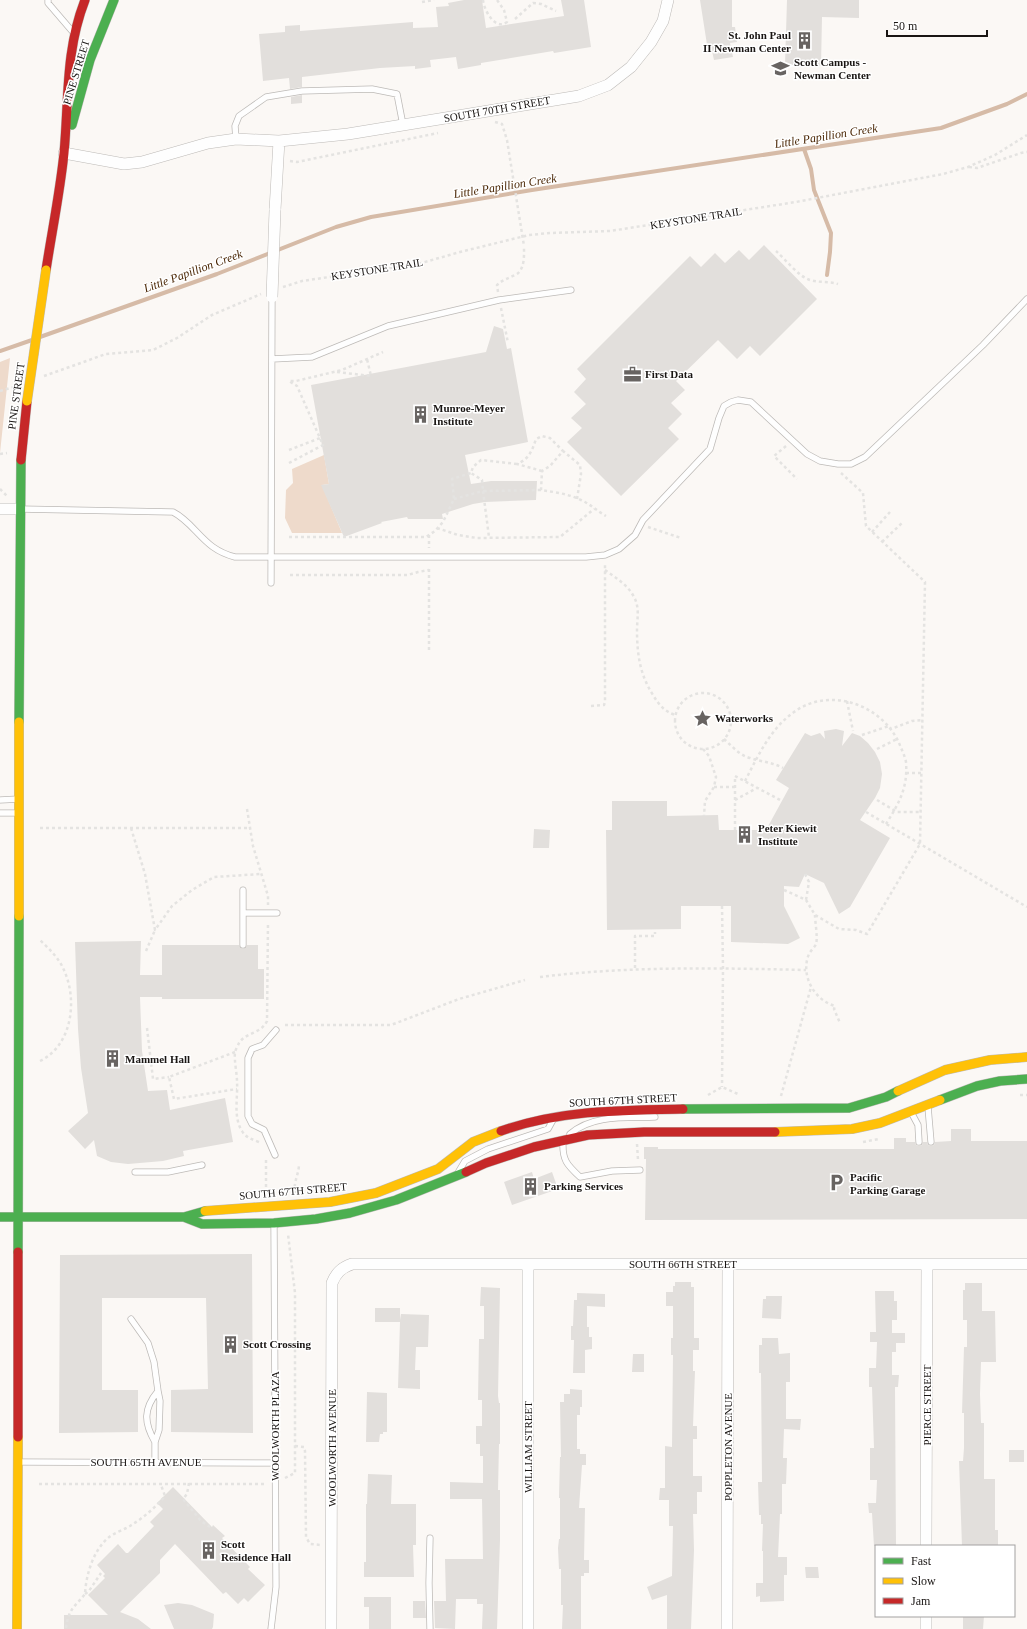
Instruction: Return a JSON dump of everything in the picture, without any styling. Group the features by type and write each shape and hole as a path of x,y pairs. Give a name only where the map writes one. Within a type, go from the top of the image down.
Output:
{"main road":[{"name":"PINE STREET","path":"17,1629 21,452 27,401 64,153 71,45 79,12 85,0"},
{"name":"PINE STREET","path":"64,153 90,60 114,0"},
{"name":"SOUTH 67TH STREET","path":"0,1217 184,1217 201,1211 330,1202 376,1193 438,1169 473,1142 504,1130 556,1116 585,1112 623,1110 849,1108 886,1097 946,1070 970,1063 996,1059 1027,1057"},
{"name":"SOUTH 67TH STREET","path":"184,1217 202,1224 274,1223 316,1219 350,1213 410,1196 486,1163 534,1147 588,1135 644,1132 821,1131 852,1129 871,1126 977,1086 1000,1081 1027,1079"},
{"path":"886,1106 898,1101 909,1087"},
{"path":"821,1131 845,1120"}],"street":[{"name":"SOUTH 70TH STREET","path":"64,153 124,164 142,162 208,143 236,139 279,141 348,134 579,96 608,85 631,68 649,45 663,21 668,0"},
{"path":"270,294 279,141"},
{"path":"0,510 20,510"},
{"name":"SOUTH 66TH STREET","path":"340,1270 352,1264 1027,1264"},
{"name":"WILLIAM STREET","path":"528,1264 528,1629"},
{"name":"POPPLETON AVENUE","path":"727,1629 728,1264"},
{"name":"PIERCE STREET","path":"926,1545 927,1265"},
{"name":"WOOLWORTH AVENUE","path":"331,1629 332,1283 340,1270"},
{"path":"926,1617 926,1629"}],"lane":[{"path":"48,0 48,4 74,33"},
{"path":"236,139 235,126 239,116 254,104 266,97 302,91 372,89 397,94 403,125"},
{"path":"272,360 312,357 388,326 500,300 572,290"},
{"path":"270,294 272,360 271,583"},
{"path":"20,510 172,512 181,516 212,547 235,557 586,557 605,555 618,549 635,535 642,523 710,449 724,406 738,400 751,402 806,454 820,461 851,464 865,457 983,345 1027,299"},
{"path":"0,800 19,800"},
{"path":"0,813 19,813"},
{"path":"243,890 243,945"},
{"path":"243,913 277,913"},
{"path":"275,1156 264,1130 252,1124 248,1116 248,1058 252,1049 263,1045 276,1030"},
{"path":"928,1105 931,1142"},
{"path":"688,1116 711,1115 733,1109"},
{"path":"911,1112 918,1125 919,1142"},
{"path":"455,1176 465,1160 488,1149 548,1129 556,1116"},
{"path":"640,1170 612,1171 580,1177 566,1164 562,1150 563,1140 576,1128 588,1122 604,1119 658,1117"},
{"path":"135,1172 168,1172 202,1165"},
{"name":"WOOLWORTH PLAZA","path":"271,1629 276,1587 274,1223"},
{"path":"131,1319 148,1343 154,1362 160,1401 159,1430 155,1442 155,1462"},
{"path":"155,1442 148,1430 146,1419 147,1409 152,1398 158,1391"},
{"name":"SOUTH 65TH AVENUE","path":"17,1462 275,1463"},
{"path":"430,1538 428,1584 430,1629"}],"path":[{"path":"422,2 434,0"},
{"path":"483,0 486,13 499,25 504,24 507,22 504,10 496,0"},
{"path":"515,20 533,4 541,4 556,11"},
{"path":"492,122 502,124 507,140 524,246"},
{"path":"278,160 296,162 445,131"},
{"path":"968,167 995,155 1027,135"},
{"path":"968,167 977,168 1027,152"},
{"name":"KEYSTONE TRAIL","path":"281,287 302,280 418,264 529,235 610,231 796,202 943,174 968,167"},
{"path":"776,251 804,278 820,282 829,281 838,284"},
{"path":"42,377 106,354 153,350 177,338 212,315 247,299 270,294"},
{"path":"289,463 323,445 297,386 289,381 296,381 335,371 383,352"},
{"path":"335,371 371,376 367,359"},
{"path":"0,391 21,384"},
{"path":"517,464 526,460 532,451 536,439 542,436 550,438 580,465 581,474 577,498"},
{"path":"289,450 320,438"},
{"path":"792,440 774,456 796,479"},
{"path":"471,473 473,467 481,460 517,464 542,471 550,466 563,450"},
{"path":"784,890 806,900 815,915 839,929 856,930 867,934 920,844 925,582 866,526 862,493 830,463"},
{"path":"541,490 542,471"},
{"path":"289,537 426,537 443,522 454,498 452,479 471,473 482,480 488,537"},
{"path":"454,498 483,491 541,490 577,498 594,510 606,516"},
{"path":"437,528 464,536 477,538 560,537 594,510"},
{"path":"872,532 890,512"},
{"path":"642,523 653,529 681,538"},
{"path":"882,542 902,523"},
{"path":"428,535 429,650"},
{"path":"290,575 408,575 429,570"},
{"path":"591,706 604,705 605,702 605,570 625,585 635,598 638,607 638,653 641,670 647,686 659,704 664,710 675,715"},
{"path":"701,693 715,696 725,704 729,712 731,722 729,731 724,739 709,749 703,749 690,746 683,741 677,733 675,715 678,707 685,700 692,695 701,693"},
{"path":"745,781 766,742 780,725 794,712 808,704 824,700 847,701 864,706 876,714 890,727 897,739 906,761 906,780 901,800 886,824"},
{"path":"847,701 853,731"},
{"path":"862,735 912,721 922,720"},
{"path":"724,739 738,752 748,758 771,762 783,768"},
{"path":"877,749 897,739"},
{"path":"703,749 709,756 716,777 714,787 705,802 704,816"},
{"path":"906,773 922,773"},
{"path":"734,830 735,776 782,801"},
{"path":"714,787 735,787"},
{"path":"735,800 758,788"},
{"path":"877,800 897,812 921,812"},
{"path":"247,809 249,828 268,896 267,1021 262,1029 239,1042 235,1052 237,1089 236,1101 238,1123 243,1132 250,1139 262,1144"},
{"path":"866,812 1027,907"},
{"path":"40,828 249,828"},
{"path":"131,828 145,874 155,930"},
{"path":"146,951 155,930 172,906 192,890 214,877 261,874"},
{"path":"805,874 809,882 806,900"},
{"path":"722,906 722,1088"},
{"path":"815,915 816,944 808,955 806,970 815,993 820,998 835,1006 834,1009 840,1023"},
{"path":"635,968 635,936 655,936 655,932"},
{"path":"40,940 57,958 64,969 69,983 71,1001 70,1018 66,1031 51,1054 40,1061"},
{"path":"540,977 576,972 635,968 806,970"},
{"path":"285,1025 391,1025 459,999 525,980"},
{"path":"780,1101 811,986"},
{"path":"147,1028 153,1078 169,1076 235,1052"},
{"path":"169,1076 174,1099 237,1089"},
{"path":"636,1140 638,1160"},
{"path":"265,1196 266,1152"},
{"path":"295,1196 294,1186 298,1174 299,1164"},
{"path":"283,1479 295,1473 295,1293 288,1234 290,1234"},
{"path":"295,1446 304,1447 305,1450 306,1537 310,1544 331,1546"},
{"path":"189,1483 187,1494 183,1499 201,1521 210,1527"},
{"path":"39,1484 266,1484"},
{"path":"85,1594 85,1584 91,1564 99,1548 108,1538 144,1517 156,1507 165,1496 161,1484"},
{"path":"66,1628 68,1616 72,1607 89,1591 101,1572"}],"shaded area":[{"path":"10,358 0,453 0,362"},
{"path":"324,455 329,484 322,485 342,533 292,533 285,518 286,490 293,483 292,469"}],"building":[{"path":"464,0 482,0 486,28 564,16 561,0 584,0 591,47 554,53 553,51 481,63 481,65 458,69 456,57 430,60 431,67 415,69 415,66 380,68 302,77 302,87 290,89 289,78 263,81 259,34 285,32 285,26 300,25 300,31 413,22 413,28 438,27 436,7 449,6 448,3"},
{"path":"700,0 732,0 732,27 735,27 737,42 730,43 733,57 714,60 712,51 708,51"},
{"name":"St. John Paul II Newman Center","path":"787,0 859,0 859,18 822,17 821,66 785,65"},
{"path":"302,95 302,103 291,104 291,97"},
{"name":"First Data","path":"764,245 817,299 760,356 750,346 737,359 718,340 676,381 685,390 671,403 682,414 668,428 679,439 621,496 567,442 582,428 571,418 586,404 574,392 586,379 577,369 690,256 701,267 715,253 725,263 739,250 749,260"},
{"name":"Munroe-Meyer Institute","path":"494,326 503,329 507,349 511,348 528,442 465,455 471,484 491,481 537,481 536,500 485,502 473,504 442,514 443,519 408,519 407,517 381,522 382,523 344,537 321,485 329,484 311,385 486,352"},
{"name":"Peter Kiewit Institute","path":"836,729 844,731 842,746 852,733 860,736 875,752 880,762 882,774 880,788 860,820 890,838 850,907 839,914 824,883 805,874 799,887 784,886 784,906 800,938 788,944 731,942 731,906 681,906 681,929 607,930 606,830 612,830 612,801 667,801 667,816 718,815 719,830 766,830 789,788 776,780 805,733 811,736 820,733 825,739 824,731"},
{"path":"534,829 550,830 549,848 533,848"},
{"name":"Mammel Hall","path":"141,941 140,975 162,975 162,945 239,945 243,949 247,945 258,945 258,969 264,969 264,999 162,999 162,997 140,997 142,1051 148,1091 167,1090 170,1110 225,1098 233,1142 183,1151 184,1156 163,1161 128,1164 111,1162 97,1156 94,1140 85,1149 68,1131 88,1113 81,1068 78,1029 75,942"},
{"name":"Pacific Parking Garage","path":"951,1129 971,1129 971,1141 1027,1141 1027,1219 645,1220 646,1159 644,1159 644,1147 658,1147 658,1149 894,1149 894,1138 906,1138 906,1142 915,1142 916,1145 919,1146 922,1145 923,1142 927,1142 928,1145 931,1146 934,1145 935,1142 951,1141"},
{"name":"Parking Services","path":"532,1172 534,1179 552,1172 558,1189 512,1205 504,1182"},
{"name":"Scott Crossing","path":"252,1254 253,1433 171,1432 171,1390 208,1389 206,1298 102,1298 102,1390 138,1390 138,1432 59,1433 60,1255"},
{"path":"675,1282 691,1282 691,1287 694,1287 694,1338 699,1338 699,1350 693,1350 693,1371 695,1371 693,1426 697,1426 697,1439 693,1439 693,1476 702,1476 702,1492 697,1492 697,1514 693,1514 694,1550 691,1629 667,1629 667,1595 652,1600 647,1587 672,1576 673,1526 669,1526 669,1500 659,1500 660,1488 665,1488 665,1446 672,1447 673,1355 671,1355 671,1338 673,1338 673,1306 666,1306 666,1292 673,1292"},
{"path":"965,1283 982,1283 982,1311 995,1311 996,1362 981,1362 980,1394 981,1423 984,1423 984,1479 995,1479 995,1530 998,1530 998,1545 962,1545 959,1461 963,1461 964,1448 964,1413 962,1413 964,1347 967,1347 967,1320 963,1320 963,1290 965,1290"},
{"path":"481,1287 500,1288 498,1396 500,1403 500,1444 498,1490 500,1490 500,1540 497,1629 482,1629 483,1604 477,1604 477,1599 456,1599 455,1629 435,1628 434,1601 446,1601 445,1559 483,1559 482,1499 450,1499 450,1482 483,1483 483,1456 480,1456 480,1444 476,1444 476,1426 482,1426 482,1400 478,1400 479,1339 484,1339 484,1306 480,1306"},
{"path":"875,1291 894,1291 894,1301 897,1301 897,1320 892,1320 892,1333 905,1333 905,1343 896,1343 896,1352 892,1352 892,1375 899,1375 898,1387 895,1387 896,1545 874,1546 872,1513 869,1513 868,1503 876,1503 877,1480 870,1480 870,1448 874,1448 872,1387 869,1387 869,1368 876,1368 877,1342 870,1342 870,1332 876,1332"},
{"path":"577,1293 605,1294 605,1307 587,1306 587,1327 589,1327 589,1337 592,1337 592,1349 585,1350 585,1373 573,1373 574,1340 571,1340 571,1326 573,1326 574,1300 577,1300"},
{"path":"766,1296 782,1296 781,1319 762,1318 763,1299 766,1299"},
{"path":"375,1308 400,1308 400,1320 401,1314 429,1315 428,1347 416,1347 415,1370 420,1370 420,1389 398,1388 400,1322 375,1322"},
{"path":"762,1338 778,1338 779,1354 790,1353 790,1382 786,1382 786,1419 801,1419 800,1430 784,1429 783,1458 787,1458 786,1484 782,1484 782,1514 780,1514 778,1557 787,1557 787,1575 784,1575 784,1601 760,1602 760,1596 756,1597 756,1583 763,1583 763,1524 761,1524 761,1515 759,1515 758,1482 762,1482 761,1373 759,1373 759,1345 762,1345"},
{"path":"633,1354 644,1354 644,1372 632,1372"},
{"path":"570,1389 582,1390 582,1407 580,1407 580,1415 577,1415 577,1449 580,1449 580,1454 586,1454 586,1465 582,1465 579,1508 585,1508 584,1560 589,1560 589,1573 584,1573 584,1576 581,1576 581,1629 562,1629 563,1605 561,1605 561,1569 559,1569 558,1548 560,1539 560,1402 564,1402 564,1394 570,1394"},
{"path":"367,1392 387,1393 387,1432 380,1434 379,1442 366,1442"},
{"path":"1009,1450 1024,1450 1024,1462 1009,1462"},
{"path":"368,1474 392,1475 391,1504 416,1504 416,1545 413,1545 414,1577 364,1577 364,1562 366,1562 366,1504"},
{"name":"Scott Residence Hall","path":"173,1487 212,1527 213,1525 225,1536 222,1538 250,1567 248,1569 265,1585 248,1602 244,1598 238,1604 226,1592 223,1594 175,1544 160,1560 160,1573 120,1612 138,1619 151,1629 64,1629 64,1615 108,1615 88,1595 105,1578 103,1576 105,1574 97,1565 118,1544 126,1553 128,1553 154,1526 150,1522 163,1509 157,1503"},
{"path":"805,1567 818,1567 819,1578 806,1578"},
{"path":"364,1597 391,1597 391,1629 369,1629 369,1607 364,1607"},
{"path":"413,1601 425,1601 426,1618 413,1618"},
{"path":"178,1603 192,1605 214,1614 212,1629 174,1629 164,1605"},
{"path":"963,1617 984,1617 983,1629 963,1629"}],"waterway":[{"name":"Little Papillion Creek","path":"40,337 217,274 336,227 371,217 532,190 941,128 1007,104 1027,94"},
{"path":"804,149 811,169 814,190 831,233 827,275"},
{"name":"Little Papillion Creek","path":"0,351 32,340"}],"traffic: fast":[{"path":"72,125 90,60 114,0"},
{"path":"19,722 21,460"},
{"path":"18,1252 19,916"},
{"path":"940,1100 977,1086 1000,1081 1027,1079"},
{"path":"683,1109 849,1108 886,1097 898,1091"},
{"path":"184,1217 202,1224 274,1223 316,1219 350,1213 396,1200 466,1172"},
{"path":"0,1217 184,1217 205,1211"}],"traffic: slow":[{"path":"27,401 46,270"},
{"path":"19,722 19,916"},
{"path":"898,1091 945,1070 990,1060 1027,1057"},
{"path":"775,1132 852,1129 880,1123 940,1100"},
{"path":"205,1211 330,1202 376,1193 438,1169 473,1142 501,1131"},
{"path":"17,1629 18,1437"}],"traffic: jam":[{"path":"46,270 64,153 71,57 74,38 85,0"},
{"path":"21,460 27,401"},
{"path":"501,1131 546,1119 591,1112 683,1109"},
{"path":"466,1172 486,1163 534,1147 588,1135 644,1132 775,1132"},
{"path":"18,1252 18,1437"}],"place":[{"name":"St. John Paul II Newman Center","path":"804,41"},
{"name":"Scott Campus - Newman Center","path":"781,68"},
{"name":"First Data","path":"632,374"},
{"name":"Munroe-Meyer Institute","path":"420,414"},
{"name":"Waterworks","path":"702,718"},
{"name":"Peter Kiewit Institute","path":"745,834"},
{"name":"Mammel Hall","path":"112,1059"},
{"name":"Pacific Parking Garage","path":"837,1183"},
{"name":"Parking Services","path":"531,1186"},
{"name":"Scott Crossing","path":"230,1344"},
{"name":"Scott Residence Hall","path":"208,1550"}]}
